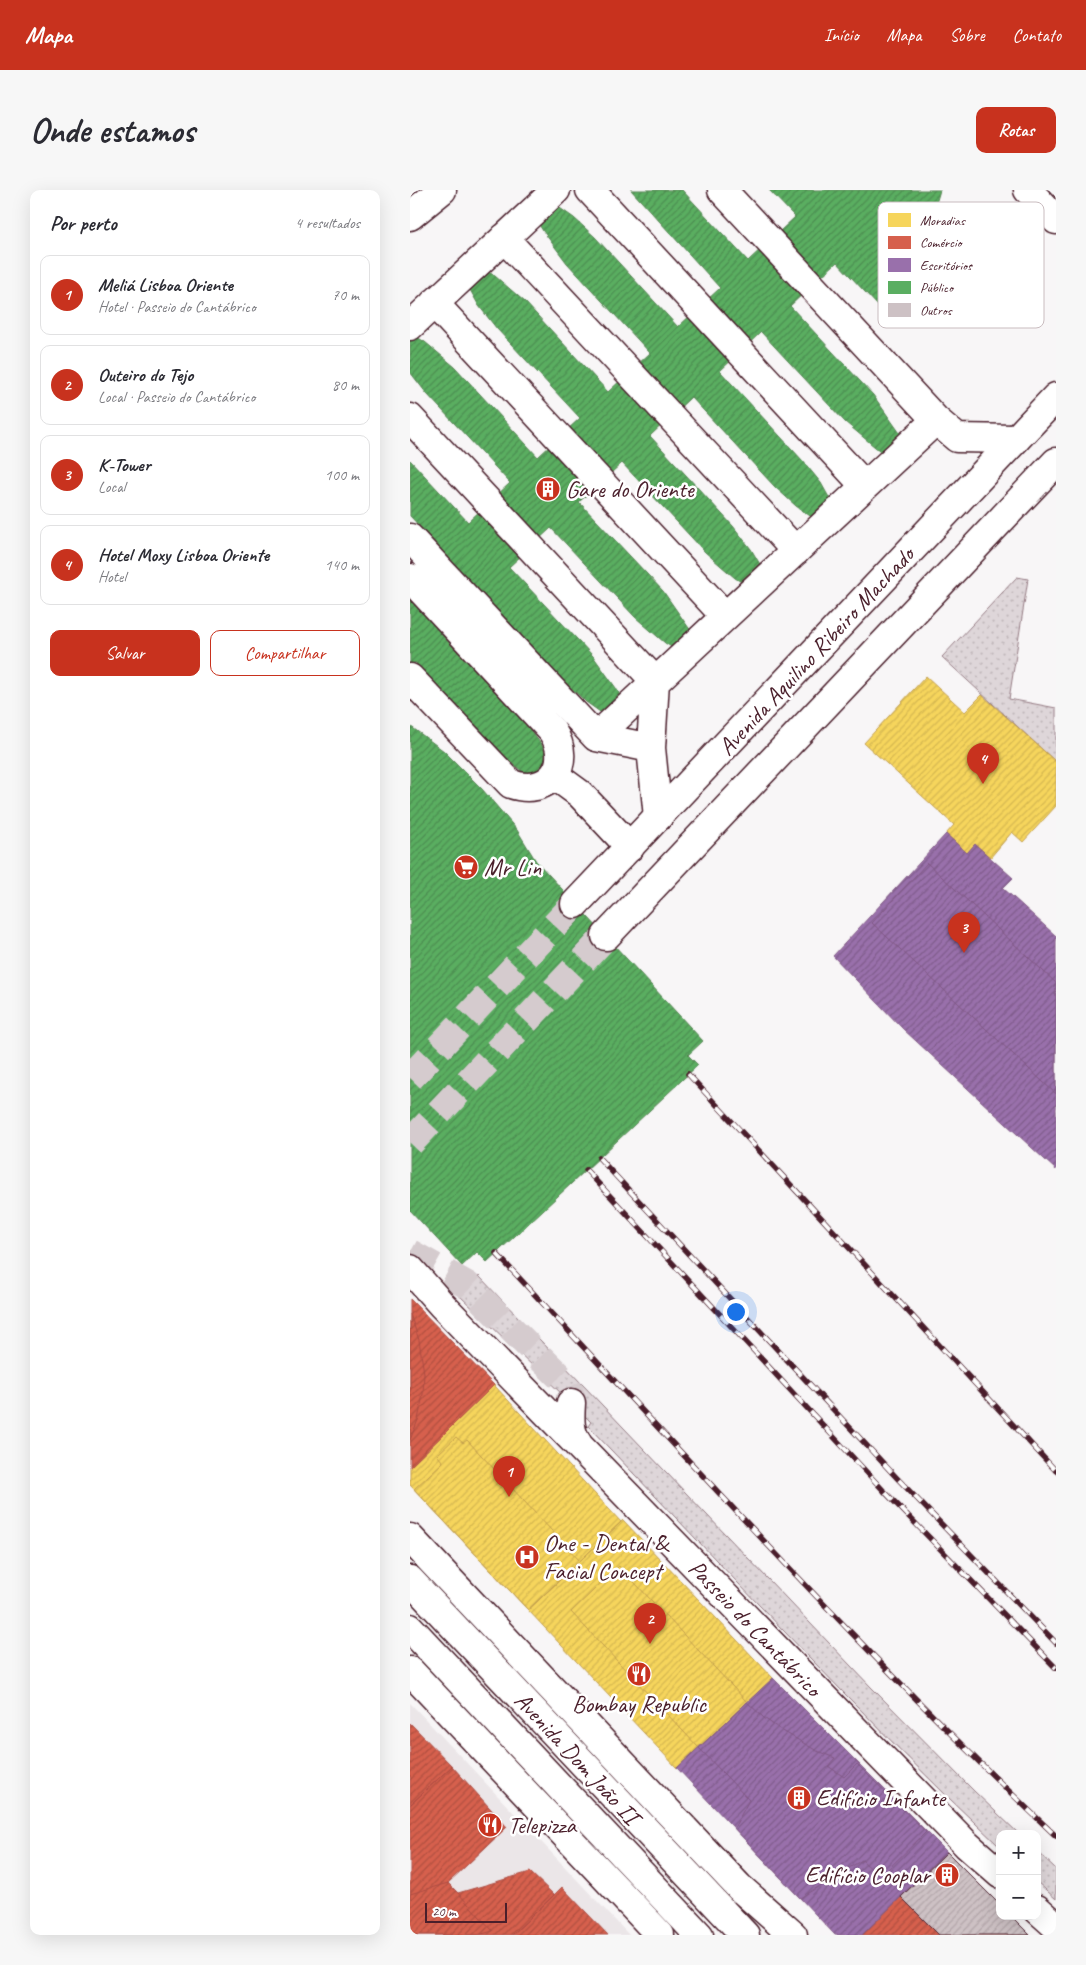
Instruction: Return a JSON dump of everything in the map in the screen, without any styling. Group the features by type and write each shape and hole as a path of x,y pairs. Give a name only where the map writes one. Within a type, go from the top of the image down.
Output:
{"main road":[{"path":"410,216 442,190"},
{"path":"410,326 556,190"},
{"path":"590,190 865,486"},
{"path":"722,190 936,420 957,438 965,440 1016,440"},
{"path":"1028,190 1039,202"},
{"path":"1044,207 1056,220"},
{"path":"504,238 796,551"},
{"path":"434,303 725,616"},
{"name":"Avenida Aquilino Ribeiro Machado","path":"575,904 1056,397"},
{"path":"410,418 655,681 651,748 658,817"},
{"path":"596,737 936,420"},
{"name":"Avenida Aquilino Ribeiro Machado","path":"606,936 1056,462"},
{"path":"410,538 596,737 651,748"},
{"path":"410,578 552,731 558,740 561,750 561,761 554,775 542,785 532,788 521,788 511,784 410,678"},
{"path":"554,775 580,794 630,847"},
{"name":"Passeio do Cantábrico","path":"410,1269 442,1305 941,1818 996,1870"},
{"path":"571,1403 570,1427 572,1436 579,1446"},
{"name":"Avenida Dom João II","path":"410,1538 739,1887 793,1935"},
{"name":"Avenida Dom João II","path":"410,1580 745,1935"},
{"name":"Avenida Dom João II","path":"410,1628 699,1935"},
{"path":"410,1670 660,1935"},
{"name":"Avenida Dom João II","path":"739,1887 755,1935"},
{"path":"1041,1913 1056,1926"}],"shaded area":[{"path":"1017,577 1028,579 1009,699 1056,708 1056,762 942,657"},
{"path":"479,1276 871,1687 1015,1830 996,1830 996,1843 947,1796 791,1639 588,1426 591,1422 459,1295"},
{"path":"410,1703 413,1706 629,1935 410,1935"},
{"path":"1041,1855 1056,1869 1056,1899 1041,1886"}],"building: Moradias":[{"path":"926,676 965,712 982,695 1056,762 1056,806 1023,842 1012,832 990,858 975,844 967,853 946,834 954,825 864,743"},
{"path":"494,1385 621,1522 528,1610 410,1485 410,1467"},
{"path":"456,1437 463,1443 467,1440 580,1561 528,1610 414,1489 443,1462 437,1455"},
{"path":"623,1520 773,1678 677,1768 528,1610"},
{"path":"619,1566 747,1702 699,1748 571,1612"}],"building: Comércio":[{"path":"410,1299 494,1385 410,1467"},
{"path":"410,1314 419,1340 424,1373 423,1394 418,1420 410,1440"},
{"path":"410,1723 452,1766 410,1805"},
{"path":"452,1766 507,1827 448,1883 458,1893 530,1872 554,1895 512,1935 410,1935 410,1805"},
{"name":"Edifício Cooplar","path":"947,1852 996,1901 996,1920 1015,1920 1030,1935 862,1935"},
{"path":"448,1883 493,1931 478,1935 410,1935 410,1894"},
{"path":"562,1887 608,1935 512,1935 554,1895"}],"building: Escritórios":[{"path":"946,834 967,853 975,844 1013,878 1003,888 1056,936 1056,1170 903,1029 833,956"},
{"path":"927,863 1056,983 1056,1094 872,923"},
{"name":"Edifício Infante","path":"773,1678 947,1852 862,1935 835,1935 677,1768"},
{"name":"Edifício Infante","path":"747,1702 764,1718 781,1730 817,1751 835,1758 828,1766 844,1777 857,1764 926,1832 880,1877 862,1860 800,1898 734,1828 749,1800 699,1748"}],"building: Público":[{"name":"Gare do Oriente","path":"631,190 682,190 748,261 795,217 769,190 940,190 936,202 878,202 878,306 837,262 790,306 873,395 902,436 883,453 845,422 761,332 720,371 821,483 831,501 813,518 775,487 691,397 650,436 733,526 751,549 761,566 743,583 705,552 622,463 579,502 663,591 691,631 673,648 635,617 551,528 509,567 593,656 616,688 621,697 603,714 586,702 565,682 481,593 439,632 523,721 541,744 554,770 524,773 495,748 415,662 410,667 410,576 440,548 410,516 410,460 468,522 510,483 427,394 410,372 410,333 425,342 455,367 538,457 580,418 497,329 479,306 469,288 487,271 525,302 608,392 650,353 567,263 538,223 557,206 574,218 595,237 678,327 720,288"},
{"path":"410,726 444,751 482,789 517,830 536,861 703,1041 688,1055 698,1065 586,1170 487,1262 477,1252 462,1266 410,1210"}],"building: Outros":[{"name":"Edifício Cooplar","path":"947,1852 996,1901 996,1920 1015,1920 1030,1935 939,1935 901,1897"}],"tunnel":[{"path":"410,1078 575,904"},
{"path":"410,1143 606,936"},
{"path":"410,1253 467,1285 561,1378 570,1393 571,1403"}],"railway":[{"path":"688,1074 1056,1471"},
{"path":"599,1158 897,1478 1056,1643"},
{"path":"586,1170 884,1491 1056,1668"},
{"path":"496,1253 841,1622 983,1766 1056,1836"}],"place":[{"name":"Gare do Oriente","path":"548,489"},
{"name":"Hotel Moxy Lisboa Oriente","path":"983,784"},
{"name":"Mr Lin","path":"466,867"},
{"name":"K-Tower","path":"964,953"},
{"name":"Meliá Lisboa Oriente","path":"509,1497"},
{"name":"One - Dental & Facial Concept","path":"527,1557"},
{"name":"Outeiro do Tejo","path":"650,1644"},
{"name":"Bombay Republic","path":"639,1674"},
{"name":"Edifício Infante","path":"799,1798"},
{"name":"Telepizza","path":"490,1825"},
{"name":"Edifício Cooplar","path":"947,1875"}]}
